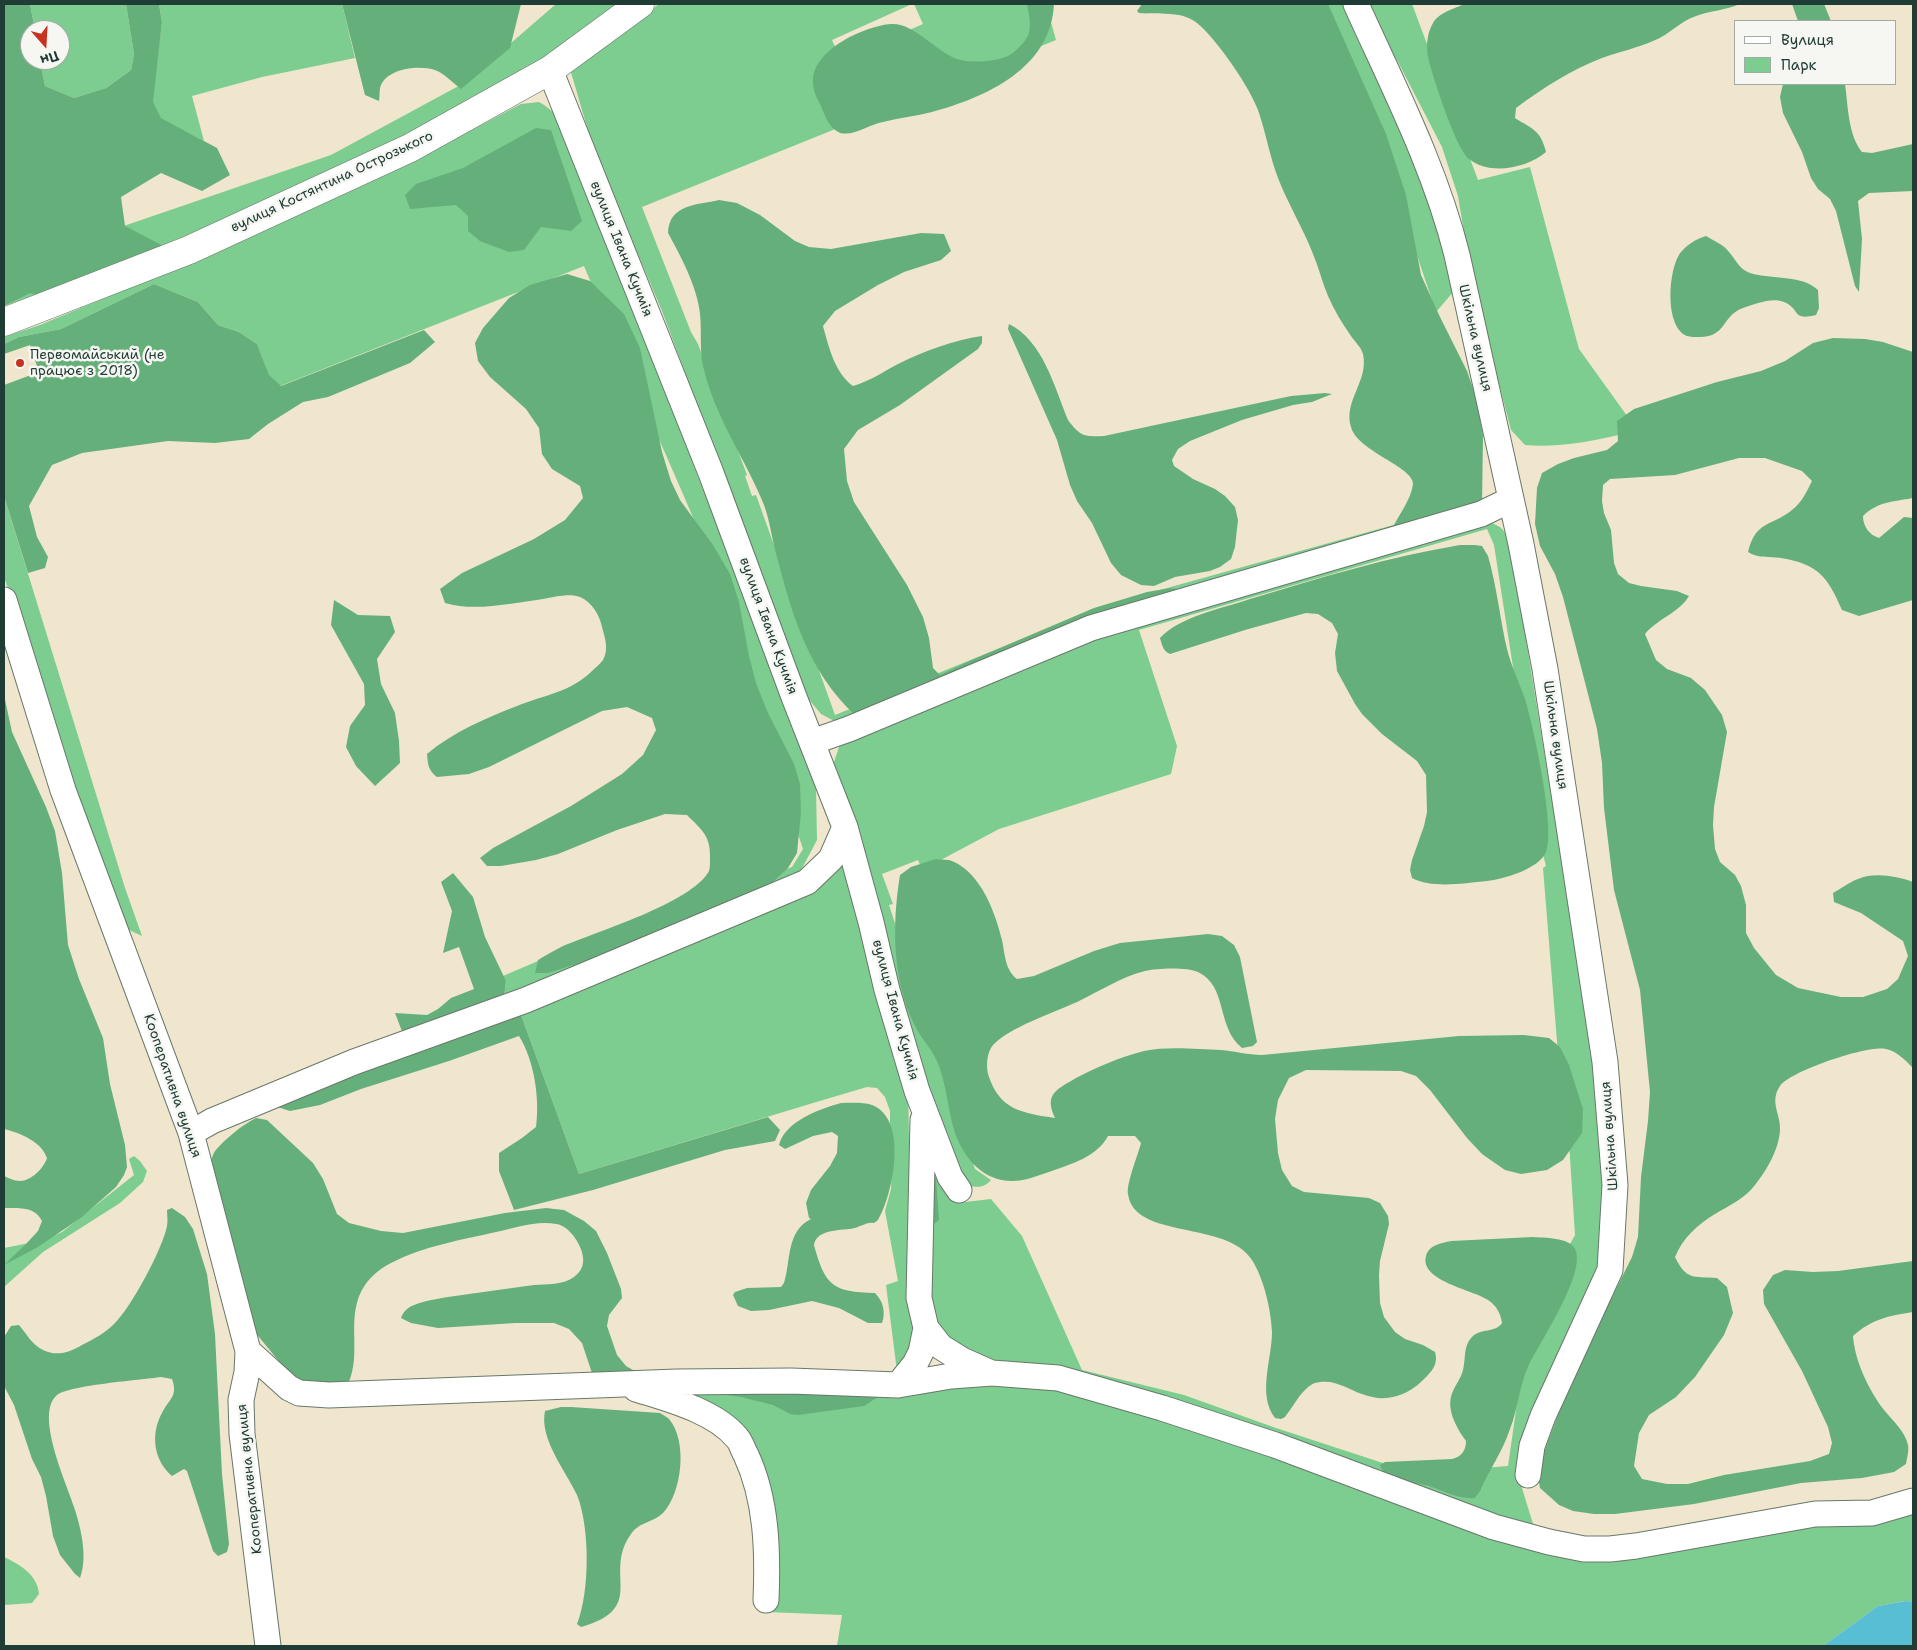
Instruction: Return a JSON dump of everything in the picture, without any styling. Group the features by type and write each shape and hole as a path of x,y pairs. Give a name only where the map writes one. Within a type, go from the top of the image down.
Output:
{"street":[{"name":"вулиця Костянтина Острозького","path":"4,322 189,250 410,148 550,70 640,4"},
{"name":"Шкільна вулиця","path":"1356,4 1421,148 1450,229 1521,544 1545,669 1605,1062 1615,1185 1610,1270 1543,1416 1532,1446 1528,1475"},
{"name":"вулиця Івана Кучмія","path":"550,70 711,473 845,827 887,990 923,1108 950,1177 959,1190"},
{"path":"812,742 867,722 1092,628 1481,514 1510,500"},
{"name":"Кооперативна вулиця","path":"4,600 63,790 192,1133 248,1351 247,1372 241,1400 242,1434 268,1646"},
{"path":"192,1133 212,1121 354,1062 526,1000 807,882 831,859 845,827"},
{"path":"898,1385 915,1364 921,1352 926,1328 919,1298 923,1108"},
{"path":"926,1328 941,1347 962,1360 992,1374"},
{"path":"248,1351 289,1388 299,1393 310,1394 355,1394 556,1385 791,1381 898,1385 951,1376 992,1374 1058,1378 1162,1408 1275,1445 1494,1527 1584,1549 1636,1546 1815,1514 1872,1513 1913,1501"},
{"path":"622,1384 694,1408 718,1422 738,1438 750,1464 760,1497 765,1532 766,1600"}],"green space":[{"path":"4,4 30,4 33,20 20,20 20,70 42,70 45,86 74,98 106,88 131,70 134,54 126,4 159,4 162,22 153,102 161,118 217,148 230,175 202,191 161,173 121,197 125,226 167,248 44,297 30,293 4,306"},
{"path":"30,4 126,4 134,54 131,70 106,88 74,98 45,86 42,70 70,70 70,20 33,20"},
{"path":"159,4 342,4 355,58 262,77 192,96 204,141 160,118 152,102 162,22"},
{"path":"342,4 521,4 510,48 461,89 438,71 421,68 405,69 397,71 385,79 380,87 379,101 365,95"},
{"path":"556,4 619,4 500,88 325,177 85,278 4,306 4,267 331,155 466,82"},
{"path":"659,4 912,4 832,40 841,60 923,24 914,4 1046,4 1056,40 642,207 691,332 698,344 747,475 745,476 752,496 756,495 835,715 1106,605 1476,502 838,723 821,714 806,696 662,311 594,151 570,69"},
{"path":"1027,4 1054,4 1050,26 1041,46 1029,62 994,88 953,106 877,123 846,134 836,131 828,121 815,93 813,80 822,58 843,41 868,29 891,24 899,25 916,32 957,59 972,62 994,60 1012,53 1028,35 1030,24"},
{"path":"1142,4 1328,4 1386,134 1406,195 1421,275 1467,371 1475,394 1483,435 1482,505 1392,529 1407,501 1413,484 1405,471 1363,444 1355,436 1351,427 1349,418 1350,408 1363,373 1363,354 1341,321 1328,296 1309,244 1278,178 1255,103 1241,78 1205,30 1184,16 1139,13 1137,11"},
{"path":"1322,4 1345,4 1410,143 1444,242 1454,291 1436,312 1373,124"},
{"path":"1363,4 1412,4 1478,180 1530,167 1579,349 1630,420 1649,428 1572,444 1541,446 1525,445 1511,430 1472,280 1458,196 1442,147 1398,62"},
{"path":"1465,4 1740,4 1701,14 1659,38 1641,46 1602,58 1568,74 1536,93 1516,108 1515,118 1538,134 1546,152 1538,158 1519,166 1498,168 1478,164 1469,159 1464,152 1445,111 1428,57 1428,35 1435,19 1447,11"},
{"path":"1792,4 1824,4 1831,20 1798,20"},
{"path":"1783,85 1845,85 1851,129 1862,152 1872,153 1913,144 1913,191 1869,193 1858,201 1862,239 1859,292 1855,286 1836,211 1830,199 1818,189 1811,178 1802,152 1783,113 1780,97"},
{"path":"539,102 559,119 571,141 816,789 817,840 798,876 504,998 506,981 503,976 683,899 743,885 792,867 803,849 714,581 714,567 584,266 280,386 269,376 257,344 239,332 218,325 198,302 154,284 61,329 19,337 4,344 4,337 40,325 232,245 374,178 521,104"},
{"path":"536,128 551,130 582,221 571,231 541,227 524,250 509,252 480,241 468,231 468,216 456,205 410,209 405,195 416,184 463,168"},
{"path":"719,200 737,203 760,215 795,241 809,247 831,249 921,233 944,234 951,251 941,260 904,272 878,285 835,311 823,326 837,367 853,386 929,350 982,336 982,343 978,349 900,405 858,430 844,449 847,481 854,502 907,585 923,617 929,638 933,668 940,675 1094,608 1147,592 1171,588 1189,591 854,714 838,698 825,680 804,642 789,600 764,505 716,405 702,363 700,314 696,293 688,272 668,233 673,216 679,211 693,205"},
{"path":"1706,236 1724,247 1740,267 1750,273 1795,279 1818,290 1819,308 1816,315 1799,315 1784,302 1774,300 1743,308 1731,316 1714,334 1695,337 1687,336 1680,330 1672,310 1670,297 1673,271 1681,252 1692,242"},
{"path":"567,274 590,281 624,314 640,348 662,452 671,481 680,500 713,545 730,574 739,602 756,683 768,713 794,764 800,784 801,812 797,853 788,868 764,890 589,960 548,973 535,973 538,960 558,949 664,905 683,894 699,883 709,871 710,864 709,845 702,830 687,815 665,814 617,830 558,854 536,860 501,866 487,866 480,858 493,848 571,806 622,774 643,755 656,730 652,718 627,707 602,711 489,767 469,774 437,777 430,770 428,764 427,754 448,739 494,715 575,684 598,666 605,656 606,644 599,618 592,606 580,597 572,595 469,607 445,603 440,589 462,573 534,539 565,520 583,498 580,486 552,469 542,454 539,428 526,409 490,377 478,361 475,343 483,328 509,298 530,285"},
{"path":"154,284 198,302 218,325 239,332 257,344 269,375 281,386 424,330 435,342 410,363 328,397 303,402 268,424 249,439 215,443 168,441 82,453 52,465 29,506 37,537 48,557 45,568 28,573 4,496 4,385 39,372 30,345 4,354 4,344 19,337 61,329"},
{"path":"1009,324 1031,341 1046,366 1068,420 1079,432 1087,436 1104,436 1291,396 1332,394 1312,402 1293,405 1242,420 1190,441 1178,449 1172,460 1174,466 1193,479 1215,489 1235,507 1238,520 1235,547 1231,559 1220,567 1210,571 1175,577 1154,586 1141,585 1121,575 1111,563 1092,523 1077,501 1070,485 1057,440 1008,329"},
{"path":"1833,338 1865,339 1883,342 1913,352 1913,498 1880,505 1863,516 1867,530 1879,538 1904,517 1913,518 1913,600 1859,616 1842,610 1827,581 1805,564 1748,552 1755,534 1765,525 1795,507 1804,497 1812,481 1802,471 1765,458 1739,458 1675,475 1610,479 1603,485 1602,501 1604,513 1611,530 1614,563 1618,574 1629,583 1677,591 1689,596 1680,607 1645,634 1656,660 1667,669 1691,678 1705,690 1722,715 1727,732 1714,807 1715,849 1720,862 1735,875 1741,886 1746,905 1746,933 1754,948 1776,975 1798,988 1841,997 1863,997 1887,989 1898,979 1908,956 1903,941 1861,913 1834,902 1833,893 1855,880 1878,875 1913,882 1913,1068 1894,1052 1886,1049 1876,1049 1830,1060 1799,1073 1780,1086 1775,1097 1780,1124 1779,1137 1775,1152 1764,1173 1746,1194 1697,1227 1686,1238 1675,1257 1687,1274 1696,1277 1717,1278 1727,1287 1733,1313 1724,1335 1695,1377 1676,1397 1649,1415 1639,1433 1634,1466 1642,1479 1667,1484 1688,1484 1724,1475 1810,1461 1829,1454 1832,1443 1828,1427 1802,1371 1764,1304 1763,1290 1773,1275 1785,1270 1838,1271 1913,1261 1913,1312 1881,1319 1853,1336 1860,1366 1868,1385 1906,1440 1908,1450 1906,1464 1894,1472 1862,1478 1801,1483 1694,1504 1615,1514 1573,1511 1559,1505 1540,1488 1537,1471 1559,1412 1632,1257 1638,1237 1641,1177 1650,1092 1640,990 1614,890 1597,729 1563,597 1555,574 1540,546 1535,524 1537,488 1542,473 1558,464 1607,450 1618,441 1617,421 1634,409 1717,382 1761,371 1785,361 1813,343"},
{"path":"4,496 125,888 142,936 127,929 120,920 4,577"},
{"path":"1483,521 1496,525 1504,531 1512,553 1599,1091 1604,1195 1598,1273 1517,1472 1534,1527 992,1364 942,1339 927,1301 936,1178 932,1168 955,1196 965,1202 991,1199 1022,1236 1082,1370 1184,1395 1276,1428 1453,1486 1482,1468 1508,1466 1524,1355 1540,1299 1575,1235 1566,1096 1559,1066 1543,868 1546,866 1541,847 1494,545 1487,529 1139,630 1177,746 1171,774 999,829 922,870 918,860 882,874 893,904 889,905 975,1169 991,1180 983,1186 967,1185 934,1120 834,776 834,762 840,744 1117,625"},
{"path":"1460,545 1482,546 1488,556 1507,649 1524,696 1538,751 1546,800 1548,840 1546,852 1542,858 1520,872 1487,881 1439,884 1412,878 1410,870 1427,812 1426,775 1417,761 1382,734 1355,704 1337,671 1335,653 1338,634 1332,623 1318,614 1306,613 1170,654 1164,649 1160,638 1178,624 1190,619 1302,583 1407,556"},
{"path":"334,600 358,615 390,616 395,632 377,659 381,684 395,713 400,763 375,786 356,766 346,747 350,726 365,705 364,684 331,625"},
{"path":"4,695 12,732 55,831 62,873 68,945 79,979 103,1038 110,1084 125,1145 127,1167 116,1187 82,1217 38,1247 4,1265 38,1231 42,1221 31,1210 4,1208 4,1176 18,1181 28,1179 40,1170 47,1158 35,1142 23,1135 4,1129"},
{"path":"842,859 908,1089 911,1232 920,1333 897,1371 886,1285 898,1281 885,1211 891,1189 893,1135 890,1125 890,1111 885,1097 877,1088 867,1087 579,1174 520,1012 618,975 769,907"},
{"path":"936,859 950,860 971,874 979,884 991,906 1010,971 1017,979 1034,976 1094,951 1120,943 1208,934 1222,936 1234,945 1240,957 1257,1042 1253,1046 1242,1048 1234,1039 1228,1029 1214,987 1207,978 1198,972 1187,969 1145,971 1021,1026 993,1045 989,1051 987,1063 988,1074 993,1086 1005,1102 1013,1108 1022,1111 1055,1118 1052,1110 1052,1098 1063,1086 1109,1063 1135,1053 1153,1049 1202,1049 1262,1055 1459,1036 1524,1035 1549,1038 1560,1047 1569,1065 1583,1109 1582,1133 1563,1160 1547,1170 1521,1174 1505,1170 1482,1154 1467,1138 1430,1090 1416,1076 1401,1071 1306,1070 1289,1078 1278,1100 1275,1119 1278,1153 1282,1170 1292,1186 1304,1192 1369,1198 1380,1203 1388,1216 1389,1224 1380,1261 1380,1303 1384,1317 1395,1332 1405,1339 1423,1345 1435,1352 1436,1362 1420,1383 1398,1396 1380,1398 1362,1394 1339,1384 1328,1382 1315,1383 1302,1393 1285,1417 1281,1419 1275,1418 1267,1399 1266,1388 1272,1332 1266,1295 1260,1276 1252,1260 1240,1248 1223,1239 1163,1225 1146,1218 1134,1208 1128,1194 1128,1189 1141,1143 1135,1136 1108,1136 1097,1149 1083,1159 1022,1180 1002,1180 992,1177 969,1159 955,1133 939,1066 914,1024 901,988 898,970 895,932 900,875 911,867"},
{"path":"453,873 473,897 485,937 506,981 504,998 403,1034 395,1013 427,1015 451,998 474,989 459,947 443,953 452,911 441,882"},
{"path":"520,1012 579,1174 768,1117 780,1130 775,1141 725,1150 593,1190 514,1210 499,1171 499,1153 536,1127 537,1116 535,1080 529,1056 519,1036 361,1089 320,1105 290,1111 274,1106"},
{"path":"841,1103 872,1105 883,1113 891,1125 894,1141 894,1158 889,1193 878,1220 874,1223 825,1233 816,1240 814,1245 822,1270 833,1284 849,1291 875,1293 878,1296 884,1311 882,1323 868,1323 839,1308 812,1301 769,1310 751,1311 738,1306 733,1295 735,1292 747,1288 781,1287 784,1283 793,1239 803,1224 811,1219 809,1218 806,1203 811,1190 830,1166 837,1153 838,1136 832,1132 813,1136 785,1149 779,1145 783,1137 788,1129 804,1117"},
{"path":"256,1118 267,1120 313,1163 323,1179 337,1214 349,1223 381,1231 403,1233 505,1213 546,1208 564,1210 584,1221 596,1231 621,1289 622,1298 609,1315 607,1326 617,1355 626,1366 633,1370 881,1395 864,1406 798,1415 790,1414 773,1405 741,1397 593,1376 582,1343 569,1329 554,1323 515,1323 438,1328 411,1323 401,1318 410,1307 429,1300 560,1283 570,1280 578,1274 582,1267 582,1251 570,1232 560,1225 549,1223 526,1225 443,1244 416,1252 384,1267 367,1282 359,1297 354,1322 354,1359 348,1384 298,1381 254,1331 211,1170 215,1151 245,1124"},
{"path":"134,1156 147,1171 143,1182 120,1203 43,1252 4,1287 4,1248 45,1240 62,1232 134,1175 129,1159"},
{"path":"926,1168 936,1178 939,1220 927,1230"},
{"path":"172,1208 185,1217 193,1229 207,1274 215,1334 222,1474 229,1544 227,1552 218,1556 213,1551 187,1471 184,1469 172,1476 166,1470 157,1454 156,1428 163,1411 174,1393 172,1379 161,1377 76,1388 57,1395 51,1404 49,1417 54,1450 81,1533 83,1561 80,1578 60,1555 53,1536 41,1477 32,1459 14,1405 4,1386 4,1337 11,1326 19,1325 39,1348 48,1352 58,1353 68,1352 77,1348 107,1330 129,1305 145,1277 164,1236 167,1224 167,1210"},
{"path":"1533,1237 1567,1242 1575,1249 1577,1260 1568,1291 1528,1367 1507,1437 1480,1491 1475,1498 1469,1498 1391,1477 1384,1472 1380,1465 1385,1462 1452,1459 1462,1453 1466,1441 1453,1417 1450,1404 1453,1391 1464,1366 1466,1348 1475,1334 1496,1328 1502,1323 1498,1310 1488,1300 1449,1284 1431,1272 1426,1265 1428,1252 1436,1245 1451,1241"},
{"path":"953,1383 1044,1387 1124,1403 1588,1553 1913,1506 1913,1602 1904,1601 1878,1606 1823,1646 837,1646 842,1615 766,1612 758,1466 661,1388"},
{"path":"561,1407 660,1413 669,1419 679,1440 680,1467 675,1493 663,1513 634,1530 623,1549 619,1600 613,1610 601,1619 581,1627 577,1624 586,1578 587,1560 584,1524 577,1495 550,1444 544,1422 545,1411"},
{"path":"4,1557 27,1571 35,1581 39,1594 32,1603 4,1605"}],"water":[{"path":"1905,1601 1913,1602 1913,1646 1823,1646 1878,1606"}],"place":[{"name":"Первомайський (не працює з 2018)","path":"20,363"}]}
